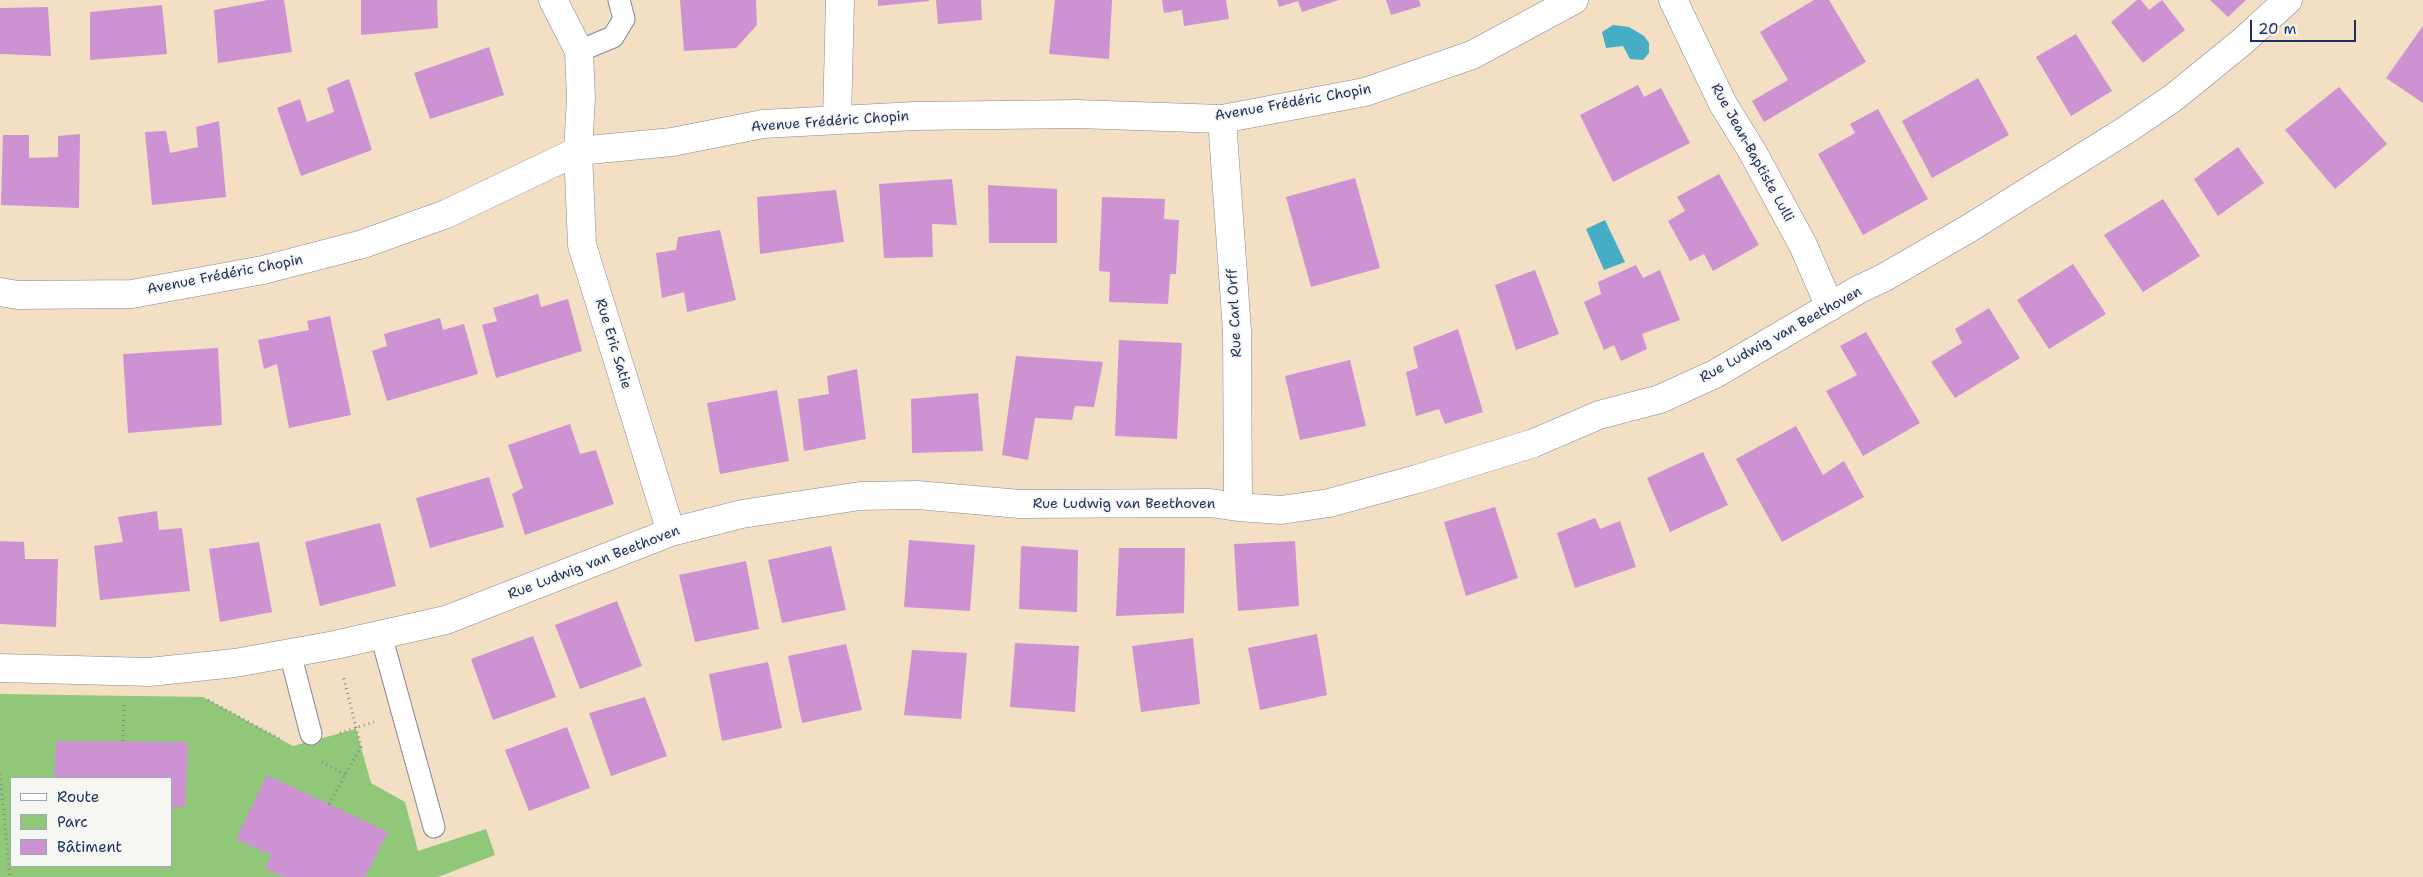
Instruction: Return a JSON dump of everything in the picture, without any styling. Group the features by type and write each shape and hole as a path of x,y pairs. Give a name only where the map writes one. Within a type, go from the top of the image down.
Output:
{"street":[{"path":"553,0 579,51"},
{"path":"837,119 840,0"},
{"name":"Avenue Frédéric Chopin","path":"0,292 18,294 132,294 292,264 364,244 446,214 578,151 672,142 763,124 837,119 1077,114 1222,120 1365,92 1472,55 1574,0"},
{"name":"Rue Jean-Baptiste Lulli","path":"1673,0 1723,104 1752,151 1803,245 1830,307"},
{"name":"Rue Ludwig van Beethoven","path":"0,668 150,672 235,663 335,645 446,620 671,532 742,514 860,496 917,495 1020,504 1210,502 1238,507 1281,510 1329,503 1417,479 1534,444 1598,415 1660,399 1715,374 1968,229 2126,130 2173,98 2243,41 2288,0"},
{"name":"Rue Eric Satie","path":"579,51 581,98 578,151 582,245 671,532"},
{"name":"Rue Carl Orff","path":"1222,120 1237,331 1238,507"}],"lane":[{"path":"579,51 613,36 624,19 619,0"},
{"path":"381,634 434,827"},
{"path":"290,653 311,734"}],"path":[{"path":"329,804 361,747 335,645"},
{"path":"123,741 124,697"},
{"path":"203,697 285,742"},
{"path":"316,758 346,775"},
{"path":"0,774 10,877"}],"green space":[{"path":"0,694 203,697 293,746 356,729 371,783 405,802 418,851 486,829 495,855 438,877 0,877"}],"water":[{"path":"1613,25 1629,27 1644,36 1649,43 1649,53 1643,60 1630,59 1623,46 1606,48 1602,32"},
{"path":"1605,220 1625,262 1604,270 1586,229"}],"building":[{"path":"268,0 284,0 292,52 218,63 214,10"},
{"path":"361,0 437,0 438,28 361,35"},
{"path":"680,0 756,0 757,25 736,48 684,51"},
{"path":"878,0 929,0 929,1 878,6"},
{"path":"936,0 981,0 982,20 938,24"},
{"path":"1055,0 1112,0 1109,59 1049,54"},
{"path":"1162,0 1226,0 1229,19 1184,26 1182,10 1164,13"},
{"path":"1277,0 1339,0 1302,12 1298,1 1279,7"},
{"path":"1386,0 1419,0 1421,6 1391,15"},
{"path":"1814,0 1829,0 1866,62 1764,122 1752,101 1788,80 1760,32"},
{"path":"2137,0 2141,0 2149,10 2162,0 2185,30 2143,63 2111,22"},
{"path":"2210,0 2246,0 2228,17"},
{"path":"162,5 167,54 90,60 90,12"},
{"path":"48,7 51,56 0,54 0,8"},
{"path":"2423,26 2423,103 2386,78"},
{"path":"2076,34 2112,91 2071,116 2036,57"},
{"path":"489,47 504,95 430,119 414,73"},
{"path":"1978,78 2009,135 1932,178 1902,121"},
{"path":"349,79 372,150 301,176 277,108 300,99 307,122 334,112 327,88"},
{"path":"1638,85 1644,97 1661,88 1690,143 1613,182 1580,115"},
{"path":"2339,87 2387,144 2335,189 2285,130"},
{"path":"1878,109 1928,199 1863,235 1818,154 1855,133 1850,124"},
{"path":"219,121 226,197 152,205 145,132 166,131 170,153 198,147 196,127"},
{"path":"80,134 79,208 1,205 3,135 29,135 29,158 58,157 58,136"},
{"path":"2238,147 2264,183 2218,216 2194,179"},
{"path":"1719,174 1759,245 1713,271 1704,254 1690,261 1668,221 1685,211 1677,197"},
{"path":"1355,178 1380,268 1311,287 1286,197"},
{"path":"952,179 957,225 932,224 933,257 884,258 879,184"},
{"path":"988,185 1057,189 1057,243 989,243"},
{"path":"836,190 844,242 760,254 757,197"},
{"path":"1102,197 1165,199 1164,219 1179,220 1176,274 1170,274 1168,304 1109,302 1110,272 1099,271"},
{"path":"2163,199 2200,256 2143,292 2104,235"},
{"path":"720,230 736,300 687,312 684,292 662,298 656,253 676,250 678,237"},
{"path":"2073,264 2106,314 2049,349 2017,300"},
{"path":"1636,265 1643,278 1660,270 1680,320 1642,334 1647,349 1621,361 1614,345 1604,350 1584,302 1601,294 1598,282"},
{"path":"1535,270 1559,334 1516,350 1495,285"},
{"path":"538,294 541,307 568,299 582,351 496,378 482,325 497,321 493,308"},
{"path":"1989,308 2020,358 1955,398 1931,362 1962,343 1955,329"},
{"path":"330,316 351,415 289,428 277,364 264,369 258,340 309,330 307,321"},
{"path":"440,318 443,330 464,324 478,374 387,401 372,351 387,346 384,334"},
{"path":"1458,329 1483,412 1445,424 1439,409 1416,416 1406,372 1418,368 1413,347"},
{"path":"1866,332 1920,423 1863,456 1826,391 1857,375 1840,346"},
{"path":"1119,340 1182,343 1177,439 1115,436"},
{"path":"218,348 222,425 128,433 123,354"},
{"path":"1016,356 1103,362 1094,407 1075,406 1072,420 1035,418 1028,460 1002,455"},
{"path":"1350,360 1366,426 1300,440 1285,376"},
{"path":"857,369 866,439 804,451 798,399 829,394 827,376"},
{"path":"777,390 789,461 720,474 707,403"},
{"path":"978,393 983,451 912,453 911,399"},
{"path":"570,424 580,454 596,450 614,504 525,535 512,494 523,488 508,445"},
{"path":"1796,426 1823,475 1844,461 1864,497 1782,542 1736,459"},
{"path":"1703,452 1728,505 1670,532 1647,478"},
{"path":"489,477 504,527 430,548 416,498"},
{"path":"1495,507 1518,578 1466,596 1444,522"},
{"path":"157,511 159,530 182,528 190,591 100,600 94,546 123,542 118,517"},
{"path":"1595,518 1600,529 1620,521 1636,567 1575,588 1557,533"},
{"path":"380,523 396,586 320,606 305,542"},
{"path":"909,540 975,545 970,611 904,607"},
{"path":"0,541 24,542 25,559 58,559 56,627 0,624"},
{"path":"1295,541 1299,606 1238,611 1234,544"},
{"path":"259,542 272,612 220,622 209,549"},
{"path":"831,546 846,610 782,623 768,560"},
{"path":"1021,546 1078,550 1077,612 1019,609"},
{"path":"1119,548 1185,548 1184,613 1116,616"},
{"path":"746,561 759,629 695,642 679,575"},
{"path":"617,601 642,666 580,689 555,625"},
{"path":"1317,634 1327,695 1260,710 1248,648"},
{"path":"533,636 556,697 493,720 471,659"},
{"path":"1193,638 1200,704 1141,712 1132,646"},
{"path":"1015,643 1079,646 1075,712 1010,707"},
{"path":"846,644 862,710 802,723 788,656"},
{"path":"912,650 967,653 961,719 904,715"},
{"path":"768,662 782,728 722,741 709,674"},
{"path":"645,697 667,756 611,776 589,713"},
{"path":"567,727 590,788 529,811 505,750"},
{"path":"56,741 188,742 185,807 172,807 172,777 54,777"},
{"path":"267,775 388,832 365,877 285,877 265,869 271,855 236,839"}]}
